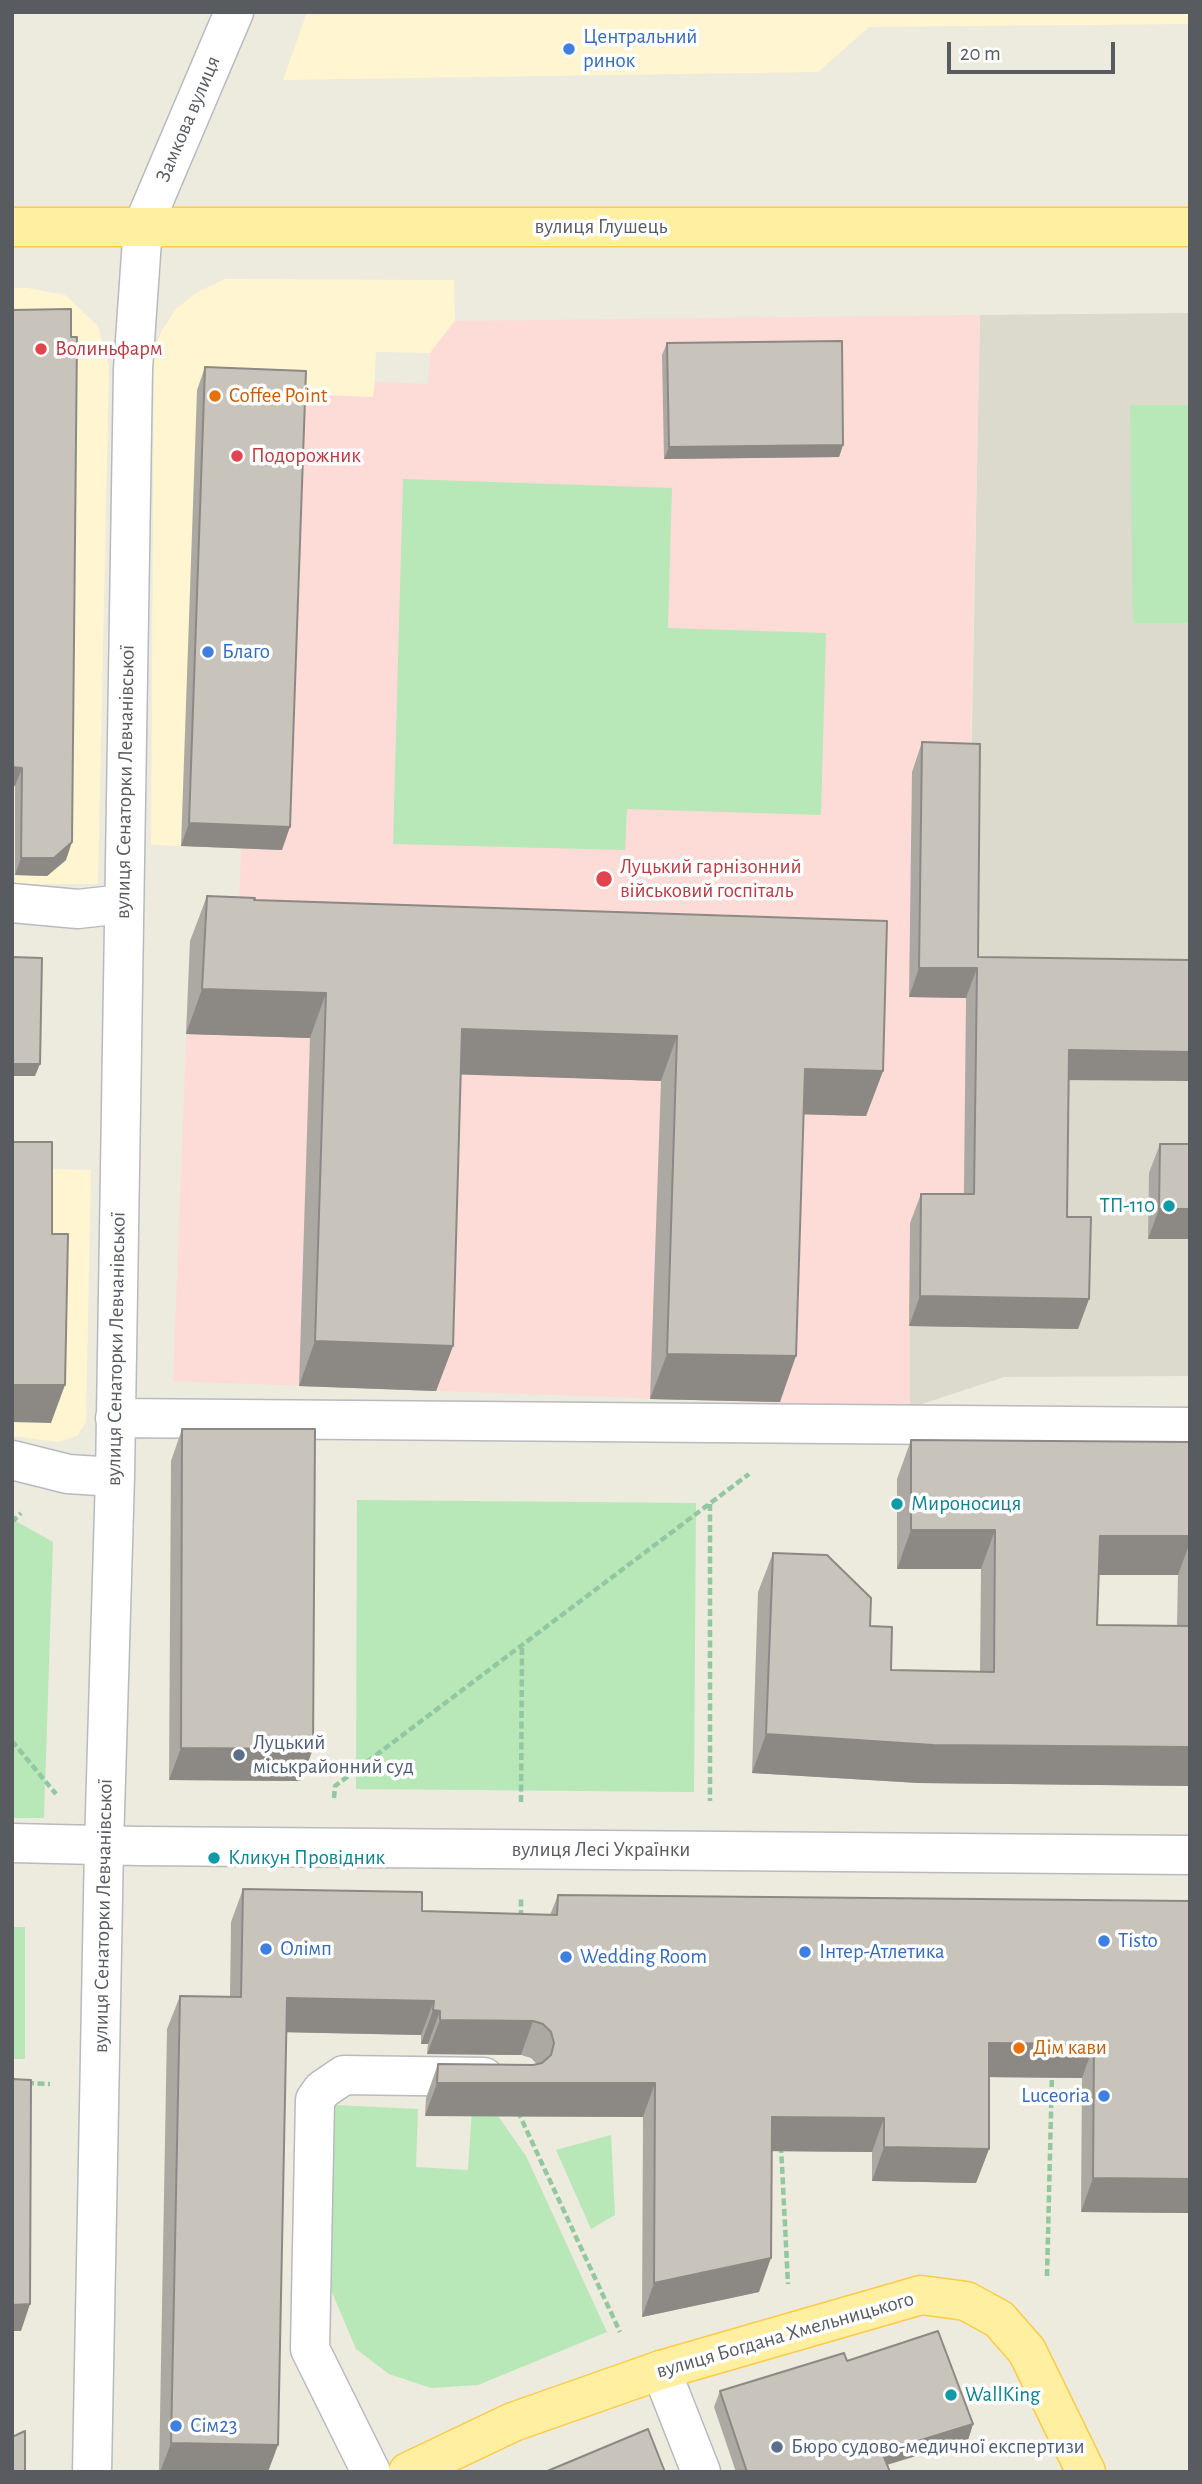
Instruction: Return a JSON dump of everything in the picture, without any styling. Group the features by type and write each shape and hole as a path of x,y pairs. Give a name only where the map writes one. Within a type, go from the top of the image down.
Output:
{"main road":[{"name":"вулиця Глушець","path":"12,227 1190,227"},
{"name":"вулиця Богдана Хмельницького","path":"408,2472 513,2422 661,2370 921,2295 966,2301 999,2319 1027,2351 1086,2472"}],"street":[{"name":"Замкова вулиця","path":"143,226 233,12"},
{"name":"вулиця Сенаторки Левчанівської","path":"92,2472 104,1846 115,1477 122,904 133,369 143,226"},
{"path":"12,903 78,909 122,904"},
{"path":"115,1418 1190,1427"},
{"path":"12,1460 68,1474 115,1477"},
{"name":"вулиця Лесі Українки","path":"12,1843 1190,1855"},
{"path":"371,2472 310,2349 315,2100 322,2090 344,2075 520,2077"},
{"path":"661,2370 701,2472"}],"path":[{"path":"335,1786 751,1472"},
{"path":"709,1504 710,1851"},
{"path":"521,1930 522,1645"},
{"path":"12,1741 63,1802"},
{"path":"1047,2276 1052,2072"},
{"path":"520,2077 520,2116 622,2337"},
{"path":"23,2083 56,2084"},
{"path":"780,2135 789,2295"}],"shaded area":[{"name":"Центральний ринок","path":"307,12 1190,12 1190,24 869,27 818,72 283,80"},
{"path":"225,279 454,280 455,321 430,353 376,352 374,398 299,394 282,850 151,845 154,350 162,330 176,309 197,292"},
{"path":"12,288 65,295 98,326 109,367 98,884 15,884"},
{"path":"1190,313 1190,1376 1004,1377 910,1408 910,1223 967,986 980,315"},
{"name":"Луцький гарнізонний військовий госпіталь","path":"980,315 963,1224 910,1224 910,1408 173,1381 190,941 238,943 241,849 282,849 298,394 373,397 375,382 428,384 430,353 455,321"},
{"path":"12,1168 91,1170 86,1422 77,1436 57,1442 12,1436"}],"green space":[{"path":"1130,405 1190,405 1190,623 1133,623"},
{"path":"403,479 672,488 668,628 826,633 821,815 627,809 625,850 393,844"},
{"path":"357,1500 696,1503 694,1792 356,1789"},
{"path":"12,1519 53,1542 44,1818 12,1818"},
{"path":"12,1927 25,1927 25,2059 12,2059"},
{"path":"335,2105 418,2109 416,2167 468,2170 472,2108 498,2116 526,2156 607,2332 478,2385 431,2388 389,2374 356,2349 331,2290 329,2274"},
{"path":"611,2135 615,2215 591,2229 556,2150"}],"building":[{"path":"71,309 71,337 77,337 72,842 54,858 21,858 22,768 12,767 12,310"},
{"path":"842,341 843,445 669,447 667,343"},
{"path":"205,367 306,371 290,827 189,823"},
{"path":"922,742 980,744 978,957 1190,960 1190,1052 1069,1050 1067,1217 1091,1217 1089,1299 920,1296 921,1194 974,1194 977,968 919,968"},
{"path":"207,896 255,898 254,900 887,921 883,1071 805,1069 796,1356 667,1354 677,1036 462,1029 453,1346 315,1341 326,993 202,989"},
{"path":"12,957 42,958 40,1064 12,1064"},
{"path":"12,1142 52,1142 52,1234 68,1234 65,1385 12,1385"},
{"path":"1160,1144 1190,1144 1190,1209 1159,1209"},
{"path":"182,1429 315,1429 313,1749 181,1748"},
{"path":"911,1440 1190,1442 1190,1536 1100,1536 1097,1625 1190,1626 1190,1747 933,1745 766,1734 773,1553 827,1555 871,1598 870,1626 892,1627 891,1670 994,1672 995,1530 911,1530"},
{"path":"243,1889 422,1892 422,1911 557,1915 558,1895 1190,1901 1190,2179 1093,2178 1094,2044 989,2043 989,2149 884,2147 884,2118 772,2117 771,2258 654,2283 655,2083 437,2083 438,2064 542,2063 551,2055 554,2043 551,2032 543,2024 533,2021 440,2020 440,2011 433,2010 434,2001 287,1998 278,2445 171,2443 180,1996 241,1997"},
{"path":"12,2079 31,2080 30,2304 12,2305"},
{"path":"938,2331 973,2424 882,2452 890,2472 747,2472 720,2391 844,2353 847,2361"},
{"path":"648,2429 665,2472 545,2472"},
{"path":"25,2431 25,2472 12,2472 12,2437"}],"place":[{"name":"Центральний ринок","path":"569,49"},
{"name":"Волиньфарм","path":"41,349"},
{"name":"Coffee Point","path":"215,396"},
{"name":"Подорожник","path":"237,456"},
{"name":"Благо","path":"208,652"},
{"name":"Луцький гарнізонний військовий госпіталь","path":"604,879"},
{"name":"ТП-110","path":"1169,1206"},
{"name":"Мироносиця","path":"897,1504"},
{"name":"Луцький міськрайонний суд","path":"239,1755"},
{"name":"Кликун Провідник","path":"214,1858"},
{"name":"Tisto","path":"1104,1941"},
{"name":"Олімп","path":"266,1949"},
{"name":"Інтер-Атлетика","path":"805,1952"},
{"name":"Wedding Room","path":"566,1957"},
{"name":"Дім кави","path":"1019,2048"},
{"name":"Luceoria","path":"1104,2096"},
{"name":"WallKing","path":"951,2395"},
{"name":"Сім23","path":"176,2426"},
{"name":"Бюро судово-медичної експертизи","path":"777,2447"}]}
